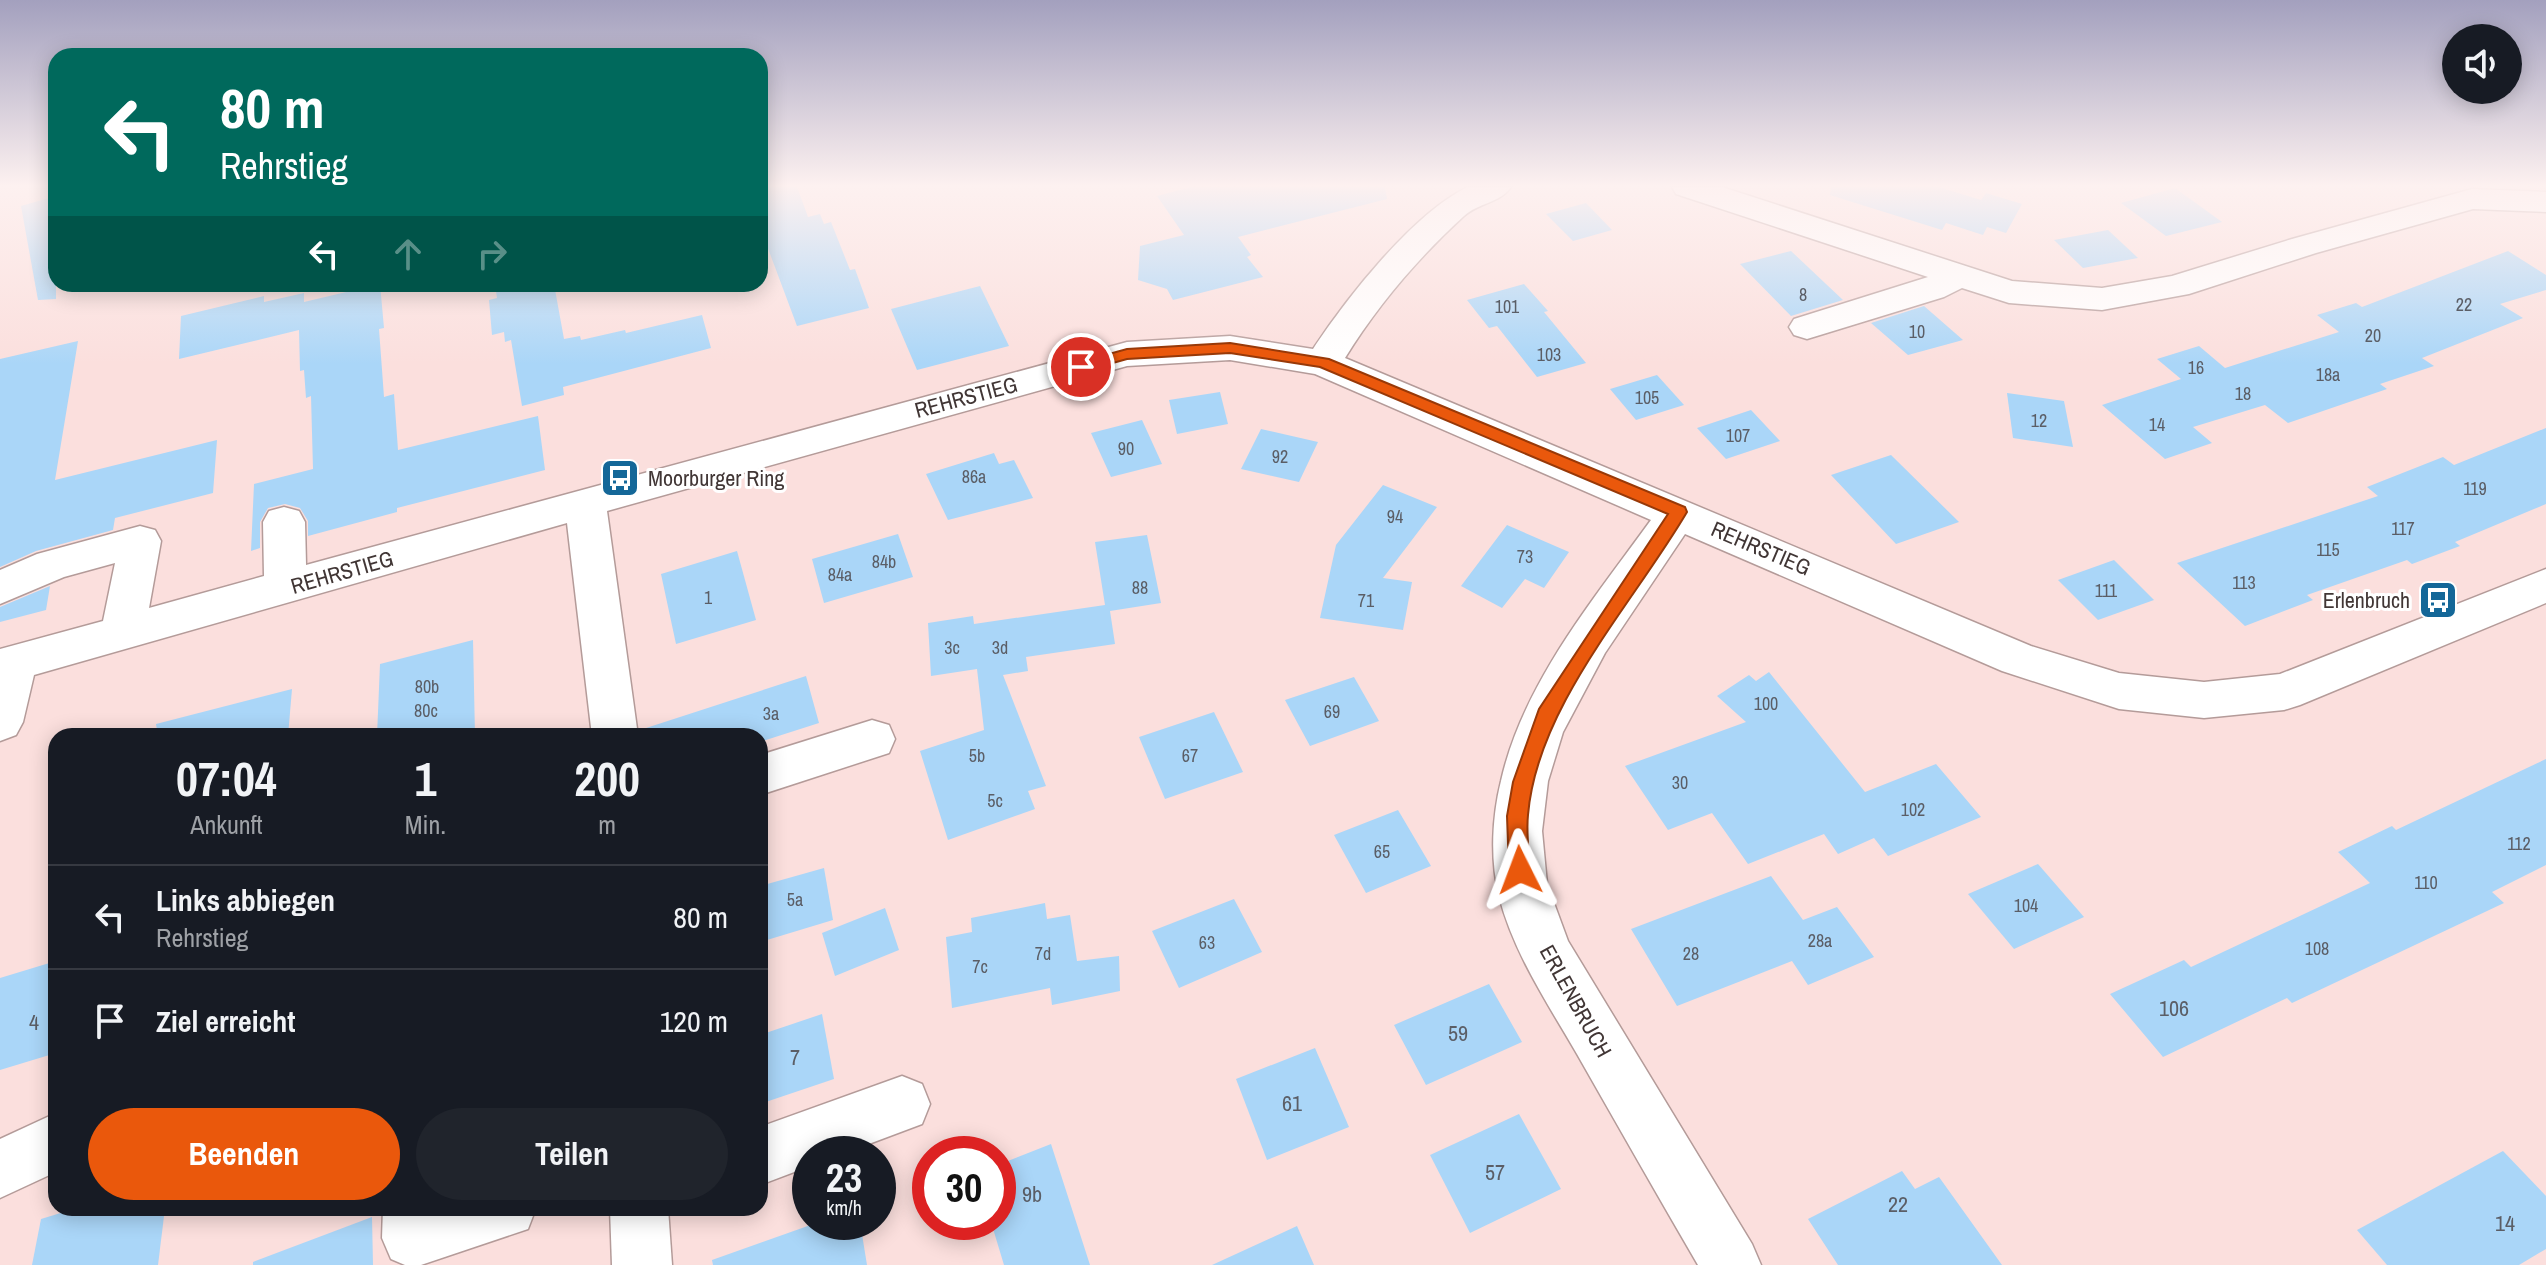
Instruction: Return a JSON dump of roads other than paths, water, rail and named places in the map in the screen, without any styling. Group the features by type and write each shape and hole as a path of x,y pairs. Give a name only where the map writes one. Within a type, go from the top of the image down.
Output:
{"street":[{"path":"1323,363 1359,307 1417,246"},
{"path":"1886,246 1959,276 2009,292 2102,299 2177,286 2304,246"},
{"path":"1807,327 1932,289 1959,276"},
{"name":"REHRSTIEG","path":"7,665 585,503 974,382 1127,354 1230,348 1323,363 1679,512 2018,659 2119,691 2204,700 2284,692 2546,585"},
{"path":"585,503 614,728"},
{"name":"ERLENBRUCH","path":"1679,512 1549,709 1523,782 1517,816 1517,853 1529,911 1550,958 1731,1265"},
{"path":"284,522 286,588"},
{"path":"0,588 52,565 140,541 123,631"},
{"path":"51,581 138,558"},
{"path":"0,722 7,665"},
{"path":"768,772 872,739"},
{"path":"768,1153 902,1104"},
{"path":"0,1169 48,1146"},
{"path":"412,1216 412,1238 482,1216"},
{"path":"639,1216 642,1265"}],"place":[{"name":"Moorburger Ring","path":"620,478"},
{"name":"Erlenbruch","path":"2438,600"}]}
